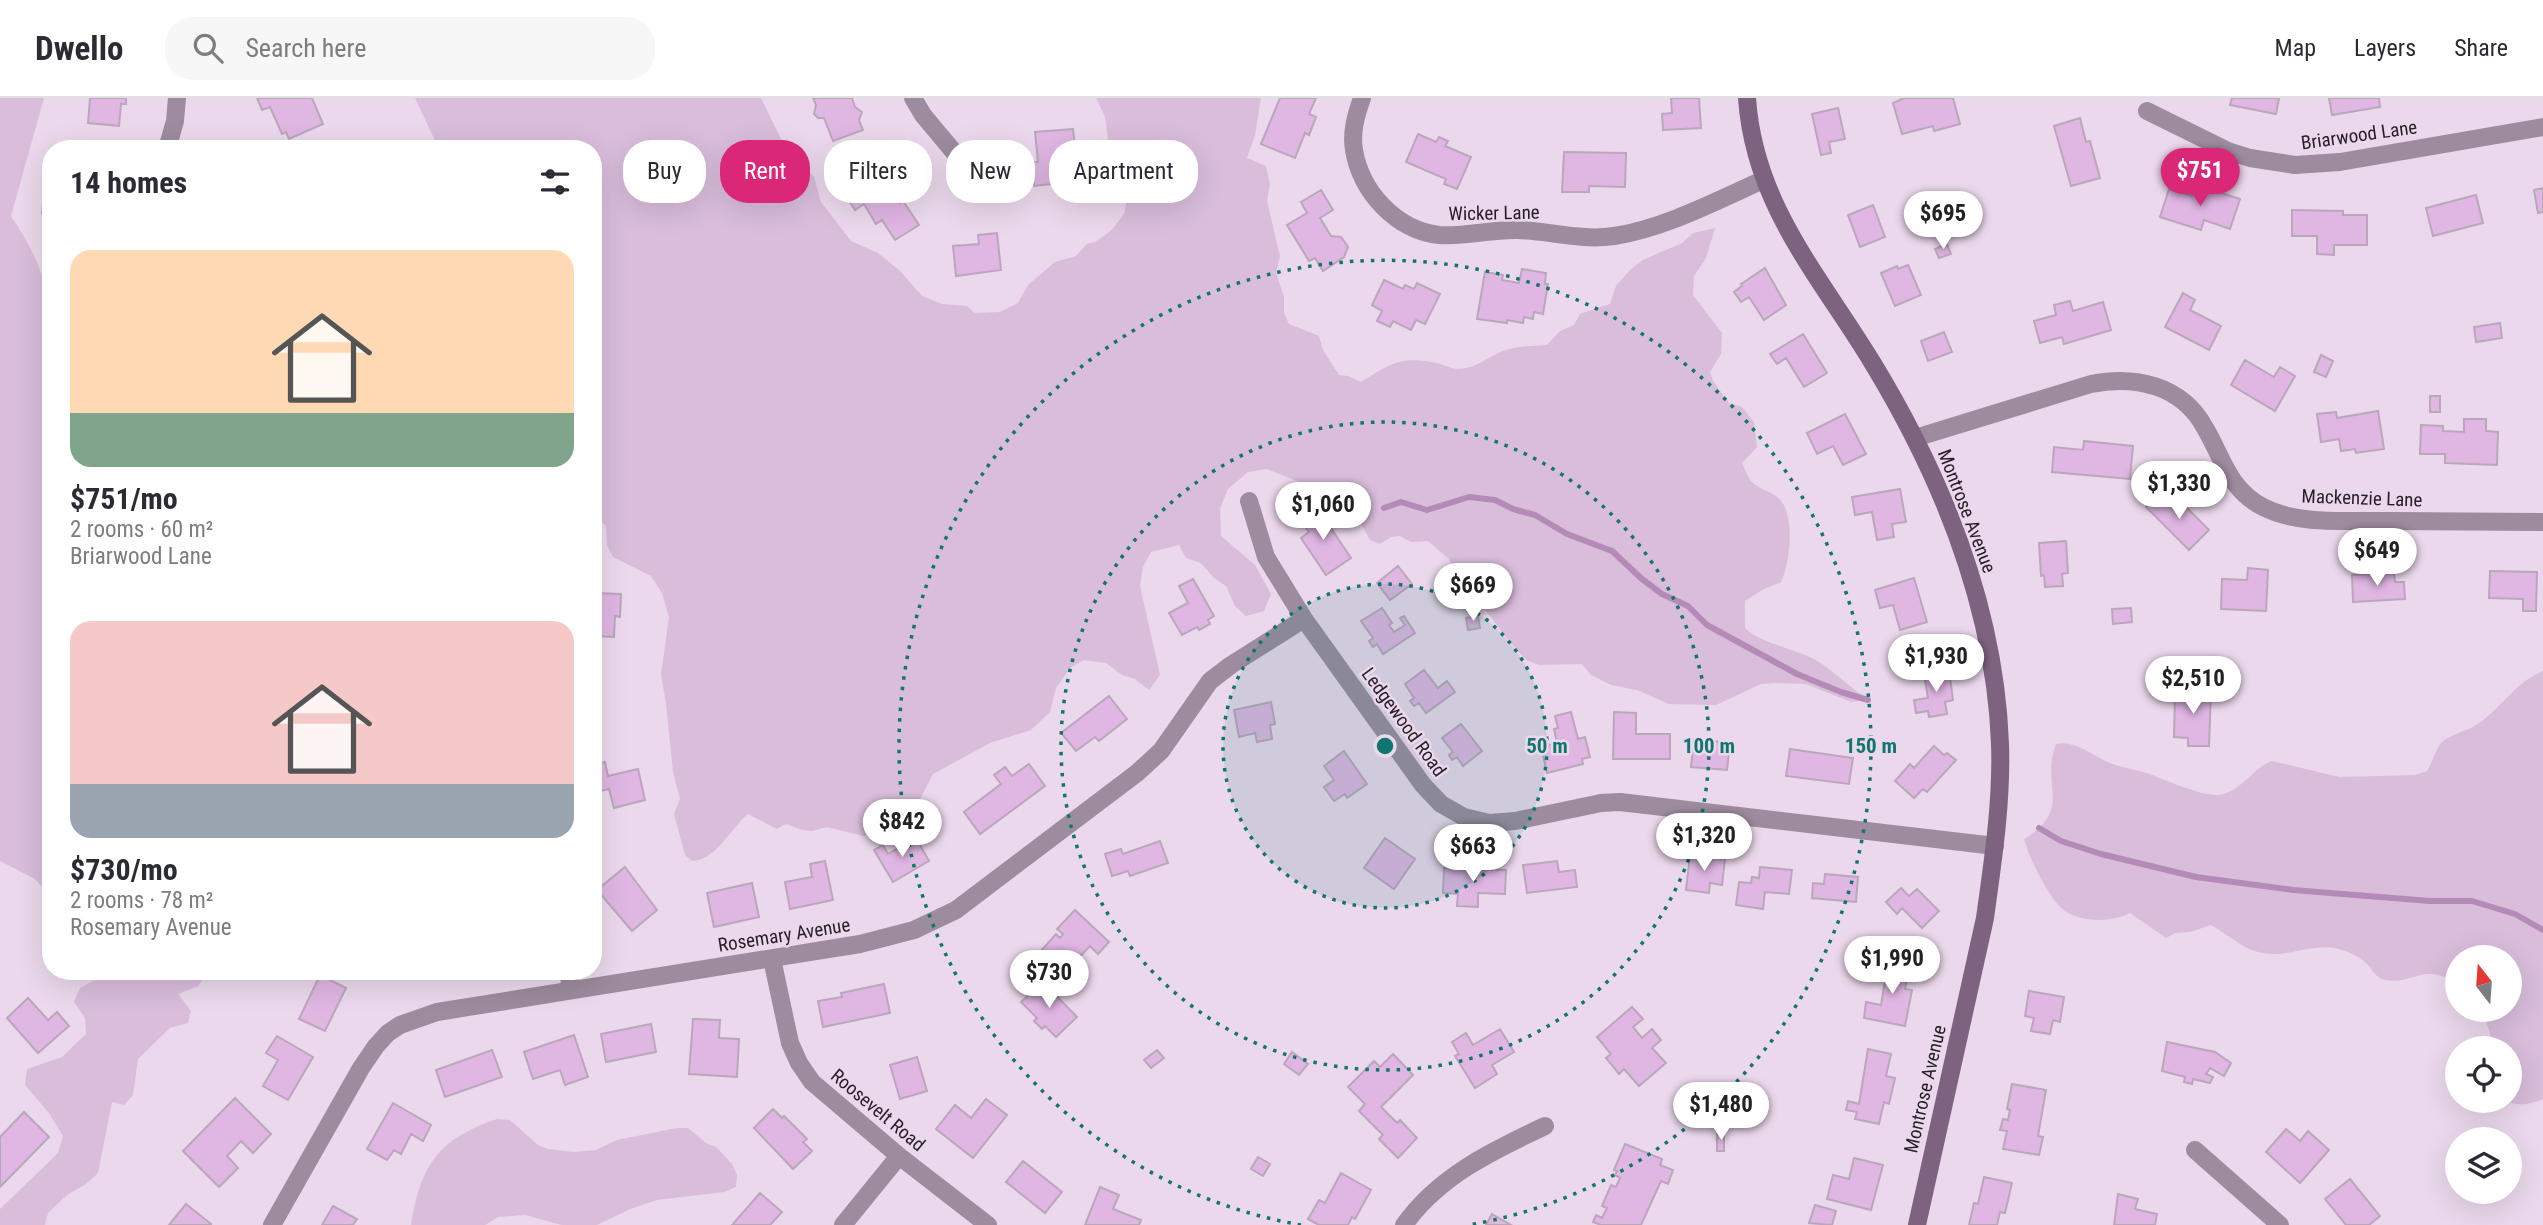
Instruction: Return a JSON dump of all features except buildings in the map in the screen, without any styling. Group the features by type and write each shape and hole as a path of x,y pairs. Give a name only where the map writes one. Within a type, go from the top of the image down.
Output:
{"main road":[{"name":"Montrose Avenue","path":"1747,98 1755,153 1763,180 1783,223 1873,365 1915,438 1941,494 1973,585 1992,674 2000,746 1994,846 1985,918 1917,1225"}],"street":[{"path":"170,140 177,98"},
{"path":"913,98 946,142"},
{"name":"Wicker Lane","path":"1362,98 1355,122 1354,149 1365,182 1373,195 1395,218 1423,232 1452,235 1517,229 1584,237 1613,236 1666,221 1763,180"},
{"name":"Briarwood Lane","path":"2147,111 2228,151 2249,158 2295,164 2340,162 2543,127"},
{"name":"Mackenzie Lane","path":"1915,438 2091,384 2133,380 2164,389 2187,403 2206,428 2228,475 2239,490 2265,509 2309,520 2543,522"},
{"name":"Ledgewood Road","path":"1249,501 1266,557 1304,619 1423,785 1441,804 1464,817 1502,823 1601,803 1620,802 1994,846"},
{"name":"Rosemary Avenue","path":"272,1225 360,1068 388,1033 408,1021 437,1012 894,937 922,927 971,900 1154,759 1175,733 1202,691 1220,673 1304,619"},
{"name":"Roosevelt Road","path":"772,959 790,1043 805,1073 819,1090 988,1225"},
{"path":"570,980 571,989"},
{"path":"1404,1225 1437,1189 1472,1162 1545,1126"},
{"path":"2195,1150 2280,1225"},
{"path":"843,1225 899,1156"}],"shaded area":[{"path":"0,98 44,98 11,216 30,247 42,277 42,887 35,879 0,861"},
{"path":"415,98 761,98 782,140 720,140 720,203 810,203 810,173 814,177 821,202 851,241 878,253 900,271 922,296 942,304 967,306 975,313 1000,312 1018,303 1028,285 1055,262 1076,256 1087,244 1095,242 1112,230 1124,214 1126,203 1198,203 1198,140 1108,140 1105,117 1096,98 1261,98 1255,135 1247,158 1266,166 1270,184 1267,201 1280,256 1276,273 1284,297 1284,313 1289,324 1319,336 1323,350 1339,375 1361,382 1389,366 1405,361 1437,363 1456,369 1476,365 1508,349 1547,345 1560,331 1574,325 1580,314 1610,304 1616,286 1643,260 1682,243 1693,233 1715,228 1706,258 1694,276 1693,295 1722,333 1721,354 1710,372 1713,381 1729,403 1742,407 1754,422 1757,447 1742,463 1753,483 1781,501 1790,529 1789,553 1781,582 1745,601 1745,628 1761,639 1819,662 1868,700 1851,702 1806,684 1777,683 1761,684 1716,705 1669,704 1637,690 1611,685 1591,675 1582,664 1539,665 1526,660 1480,602 1464,593 1449,559 1428,541 1411,542 1400,536 1391,537 1380,544 1370,540 1355,513 1327,493 1267,469 1248,472 1228,489 1220,508 1221,536 1255,565 1271,594 1264,611 1246,616 1235,606 1226,586 1214,578 1201,563 1186,558 1179,545 1151,552 1143,567 1140,586 1160,675 1149,690 1106,663 1084,660 1070,668 1056,688 1050,712 1031,730 990,743 933,774 916,807 901,826 863,836 827,827 812,831 786,824 777,829 748,814 716,849 701,859 692,861 685,855 674,814 680,799 673,772 661,675 669,617 662,593 651,576 613,557 607,545 606,526 602,522 602,140 435,140"},
{"path":"2543,671 2543,1099 2538,1101 2522,1104 2522,1036 2491,1036 2486,1022 2522,1022 2522,945 2445,945 2445,977 2426,974 2395,981 2379,977 2364,961 2342,950 2322,947 2263,953 2242,945 2211,925 2190,932 2175,933 2166,938 2130,913 2098,920 2080,918 2065,911 2046,888 2024,839 2039,828 2052,807 2051,772 2056,744 2077,746 2115,765 2211,795 2233,790 2272,761 2339,777 2415,775 2427,771 2442,742 2485,719 2533,676"},
{"path":"95,980 202,980 198,986 178,994 191,1011 188,1023 170,1028 138,1059 133,1095 124,1105 112,1102 98,1173 67,1195 48,1213 45,1225 0,1225 0,1209 58,1153 63,1136 49,1113 25,1085 27,1069 62,1057 86,1034 85,1018 74,1002 80,988"},
{"path":"497,1119 510,1120 538,1145 573,1152 596,1150 617,1140 688,1128 706,1143 716,1147 732,1164 737,1175 736,1187 724,1192 657,1200 597,1225 562,1225 525,1215 498,1217 485,1225 411,1225 420,1186 436,1157 460,1136"}],"waterway":[{"path":"1384,508 1401,502 1427,510 1469,497 1495,500 1513,509 1535,515 1567,534 1612,551 1642,579 1662,594 1688,606 1707,625 1797,674 1868,700"},
{"path":"2039,828 2061,841 2101,854 2196,877 2293,890 2430,901 2472,901 2515,914 2543,930"}]}
